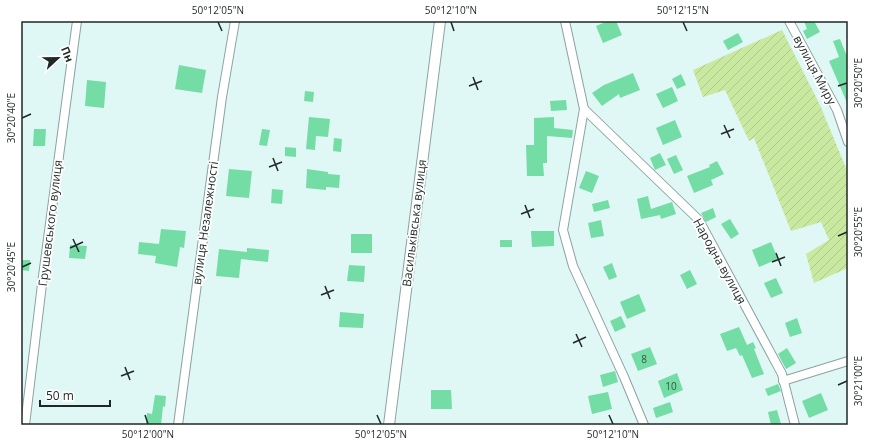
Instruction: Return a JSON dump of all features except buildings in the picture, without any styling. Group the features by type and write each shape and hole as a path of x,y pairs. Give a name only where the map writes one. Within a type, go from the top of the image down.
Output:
{"street":[{"name":"Грушевського вулиця","path":"25,425 77,21"},
{"name":"вулиця Незалежності","path":"178,425 222,97 235,21"},
{"name":"Васильківська вулиця","path":"389,425 440,21"},
{"path":"565,21 584,109 563,230 573,266 624,376 644,425"},
{"name":"вулиця Миру","path":"789,21 837,110 848,142"},
{"name":"Народна вулиця","path":"584,109 699,220 782,374 795,425"},
{"path":"783,381 848,361"}],"green space":[{"path":"782,30 820,105 848,173 848,268 814,283 806,254 829,240 821,222 791,231 754,138 749,141 725,90 703,97 693,70"}]}
